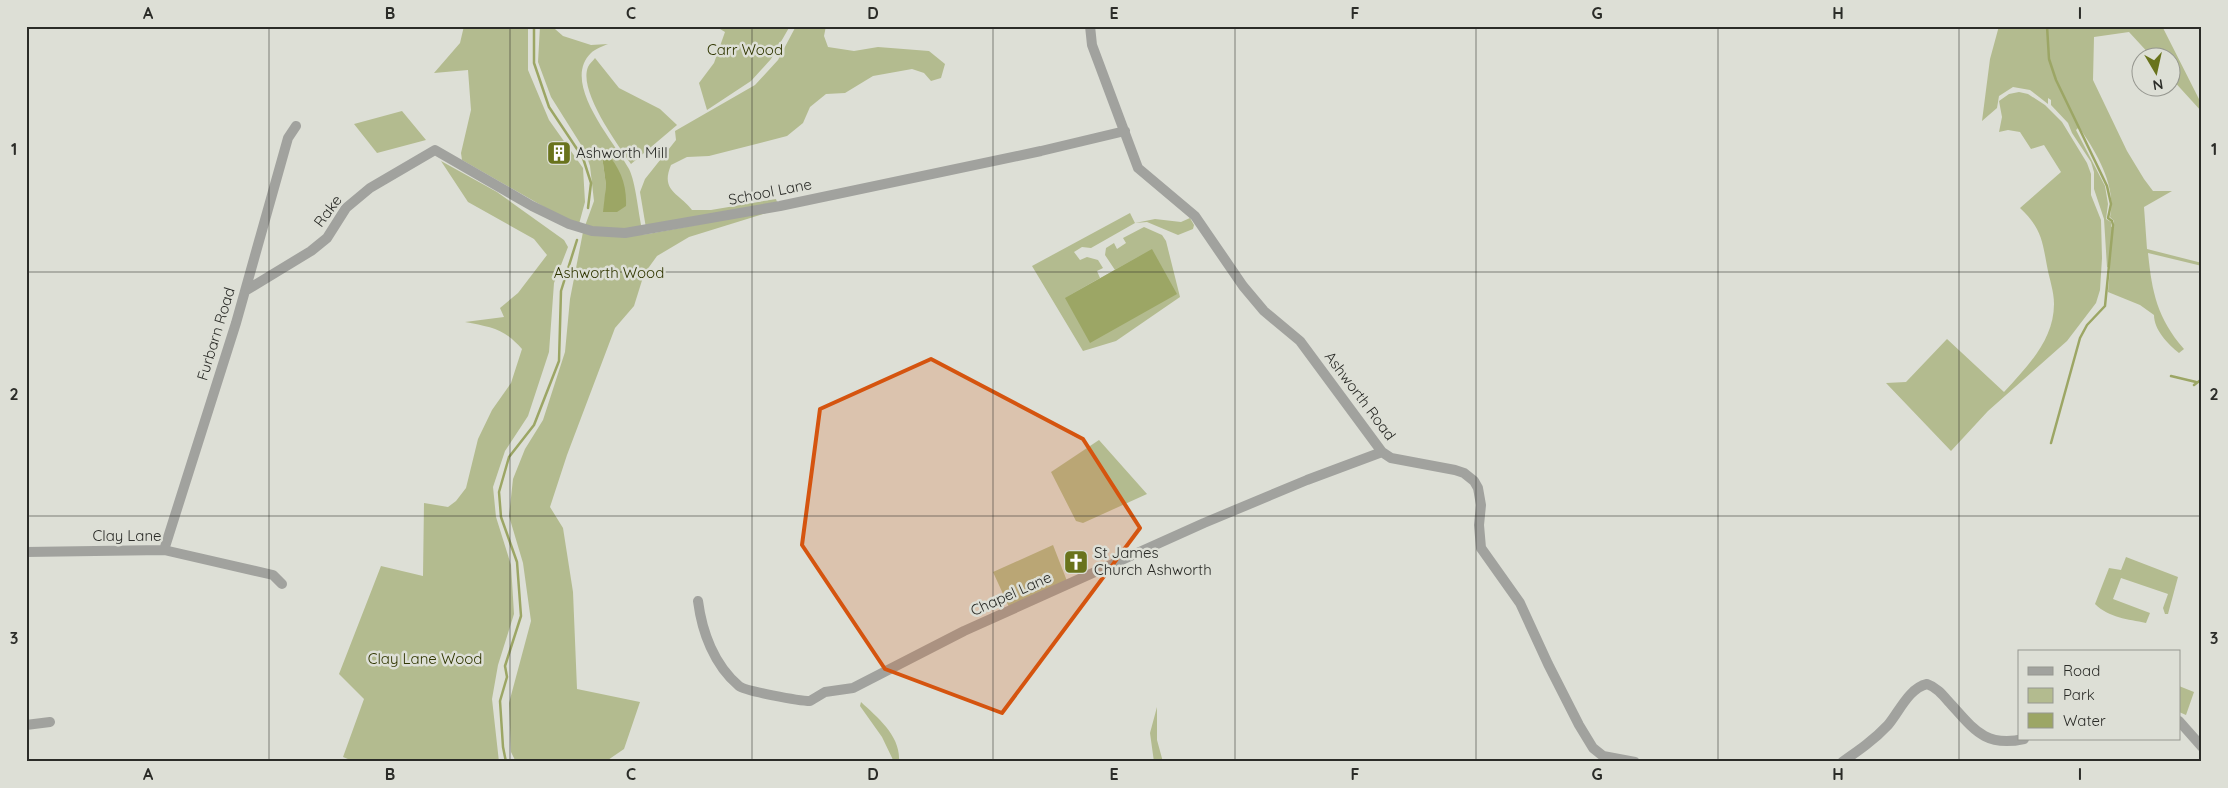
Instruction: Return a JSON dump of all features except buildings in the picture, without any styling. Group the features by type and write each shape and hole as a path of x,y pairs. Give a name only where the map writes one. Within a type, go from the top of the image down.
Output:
{"street":[{"name":"Ashworth Road","path":"1090,26 1092,45 1138,168 1195,216 1248,292 1264,310 1300,342 1382,452 1391,458 1464,473 1474,481 1480,496 1479,525 1481,548 1520,603 1579,725 1593,748 1603,756 1635,762"},
{"name":"Furbarn Road","path":"164,550 245,291 288,138 296,126"},
{"name":"School Lane","path":"435,150 563,222 592,231 625,232 780,206 1041,151 1125,130"},
{"name":"Rake","path":"245,291 249,291 311,251 327,238 346,208 370,188 435,150"},
{"name":"Chapel Lane","path":"698,601 700,622 716,660 740,687 810,701 825,692 853,688 964,631 1103,570 1204,522 1306,480 1382,452"},
{"name":"Clay Lane","path":"26,552 164,550 273,575 282,584"},
{"path":"1842,762 1868,744 1887,726 1917,688 1927,684 1939,691 1977,732 1988,739 2002,742 2018,740"},
{"path":"26,725 50,722"},
{"path":"2180,722 2202,747"}],"highlighted area":[{"path":"931,359 1083,439 1140,528 1002,713 885,669 802,545 820,409"}],"green space":[{"path":"464,26 528,26 528,70 549,120 583,168 585,202 579,224 560,216 462,160 461,153 471,110 468,70 434,73 460,43"},
{"path":"540,26 555,26 555,29 563,36 591,45 608,44 591,53 583,65 582,80 593,112 629,169 642,229 621,230 585,226 594,201 590,166 585,151 551,97 538,62","holes":["602,156 617,212 604,212 606,185"]},
{"name":"Carr Wood","path":"715,26 790,26 771,59 751,81 707,110 699,83 714,63 725,32"},
{"path":"796,26 826,26 824,36 828,47 854,51 878,47 929,51 945,64 941,78 931,81 924,73 912,69 873,76 845,93 826,94 810,107 803,123 787,136 709,156 687,157 671,165 668,174 669,186 692,210 711,210 776,199 777,202 646,228 640,192 645,179 676,140 675,131 755,85 778,60"},
{"path":"1999,26 2162,26 2173,48 2144,48 2129,32 2094,37 2093,80 2127,151 2144,179 2153,191 2172,191 2144,207 2147,249 2202,263 2202,266 2148,253 2157,304 2175,338 2184,349 2179,353 2166,341 2156,326 2154,315 2140,305 2108,292 2110,268 2107,267 2104,219 2094,189 2094,172 2091,162 2072,133 2068,123 2051,105 2051,100 2048,98 2048,104 2030,90 2013,87 1999,96 1997,108 1982,121 1990,59","holes":["2079,127 2098,158 2108,181 2111,205 2110,217 2114,221 2114,227 2111,227 2111,222 2106,219 2108,204 2105,186 2076,130"]},
{"path":"595,58 619,88 660,109 677,125 631,164 601,117 589,90 586,77 588,67"},
{"path":"2180,62 2202,105 2202,112 2180,88"},
{"path":"2019,92 2028,94 2045,105 2062,122 2087,163 2091,174 2091,195 2101,220 2102,258 2100,290 2096,303 2067,341 1988,411 1951,451 1886,383 1906,382 1947,339 2004,392 2030,363 2044,341 2053,317 2052,289 2040,234 2020,208 2061,172 2044,145 2031,149 2020,132 2008,130 1999,132 2002,117 1999,101 2009,94"},
{"path":"402,111 426,140 377,153 354,124"},
{"name":"Clay Lane Wood","path":"441,161 497,192 564,240 568,247 554,283 549,352 528,416 505,451 493,487 496,517 511,565 514,614 498,665 492,699 499,762 355,762 343,757 364,699 339,674 381,566 423,576 424,503 448,507 456,501 466,488 478,439 492,410 511,383 522,349 509,337 496,329 465,322 504,317 500,308 518,293 547,255 534,239 468,202"},
{"name":"Ashworth Wood","path":"776,210 689,237 657,256 644,274 634,306 615,328 567,455 550,507 563,528 573,592 577,689 640,702 624,749 605,762 576,759 576,762 516,762 511,752 509,703 531,621 523,563 509,516 513,479 525,449 543,420 565,352 570,299 583,232 619,237 648,234"},
{"path":"1130,213 1135,223 1091,248 1082,247 1074,252 1080,260 1087,257 1098,260 1103,268 1097,271 1100,278 1065,298 1115,270 1105,255 1106,248 1114,243 1117,249 1126,243 1123,238 1144,227 1162,235 1166,241 1180,297 1116,341 1083,351 1032,266"},
{"path":"1190,218 1194,225 1193,229 1178,235 1147,222 1135,223 1155,219 1181,222"},
{"path":"1099,440 1147,494 1083,523 1076,521 1051,472"},
{"path":"1053,545 1067,581 1009,607 993,572"},
{"path":"2126,557 2178,577 2168,614 2165,614 2163,608 2168,594 2121,578 2113,599 2150,613 2146,623 2113,615 2100,609 2095,604 2109,568 2121,570"},
{"path":"2180,686 2194,692 2186,715 2180,712"},
{"path":"861,702 887,728 896,744 899,762 894,762 882,737 860,706"},
{"path":"1157,707 1157,740 1163,762 1154,762 1150,733"}],"water":[{"path":"606,152 619,170 624,183 626,206 617,212 603,212 606,185 602,156"},
{"path":"1152,249 1177,294 1090,343 1065,298"}],"waterway":[{"path":"534,26 534,63 549,107 583,158 591,183 588,208"},
{"path":"2047,26 2049,59 2056,80 2107,186 2111,204 2108,218 2112,221 2113,225 2105,306 2087,325 2080,338 2051,443"},
{"path":"506,762 503,747 500,701 507,677 505,666 521,616 517,562 501,517 499,492 509,457 534,425 559,361 561,291 577,240"},
{"path":"2171,376 2196,382"},
{"path":"2194,385 2202,379"}],"place":[{"name":"Ashworth Mill","path":"559,153"},
{"name":"St James Church Ashworth","path":"1076,562"}]}
